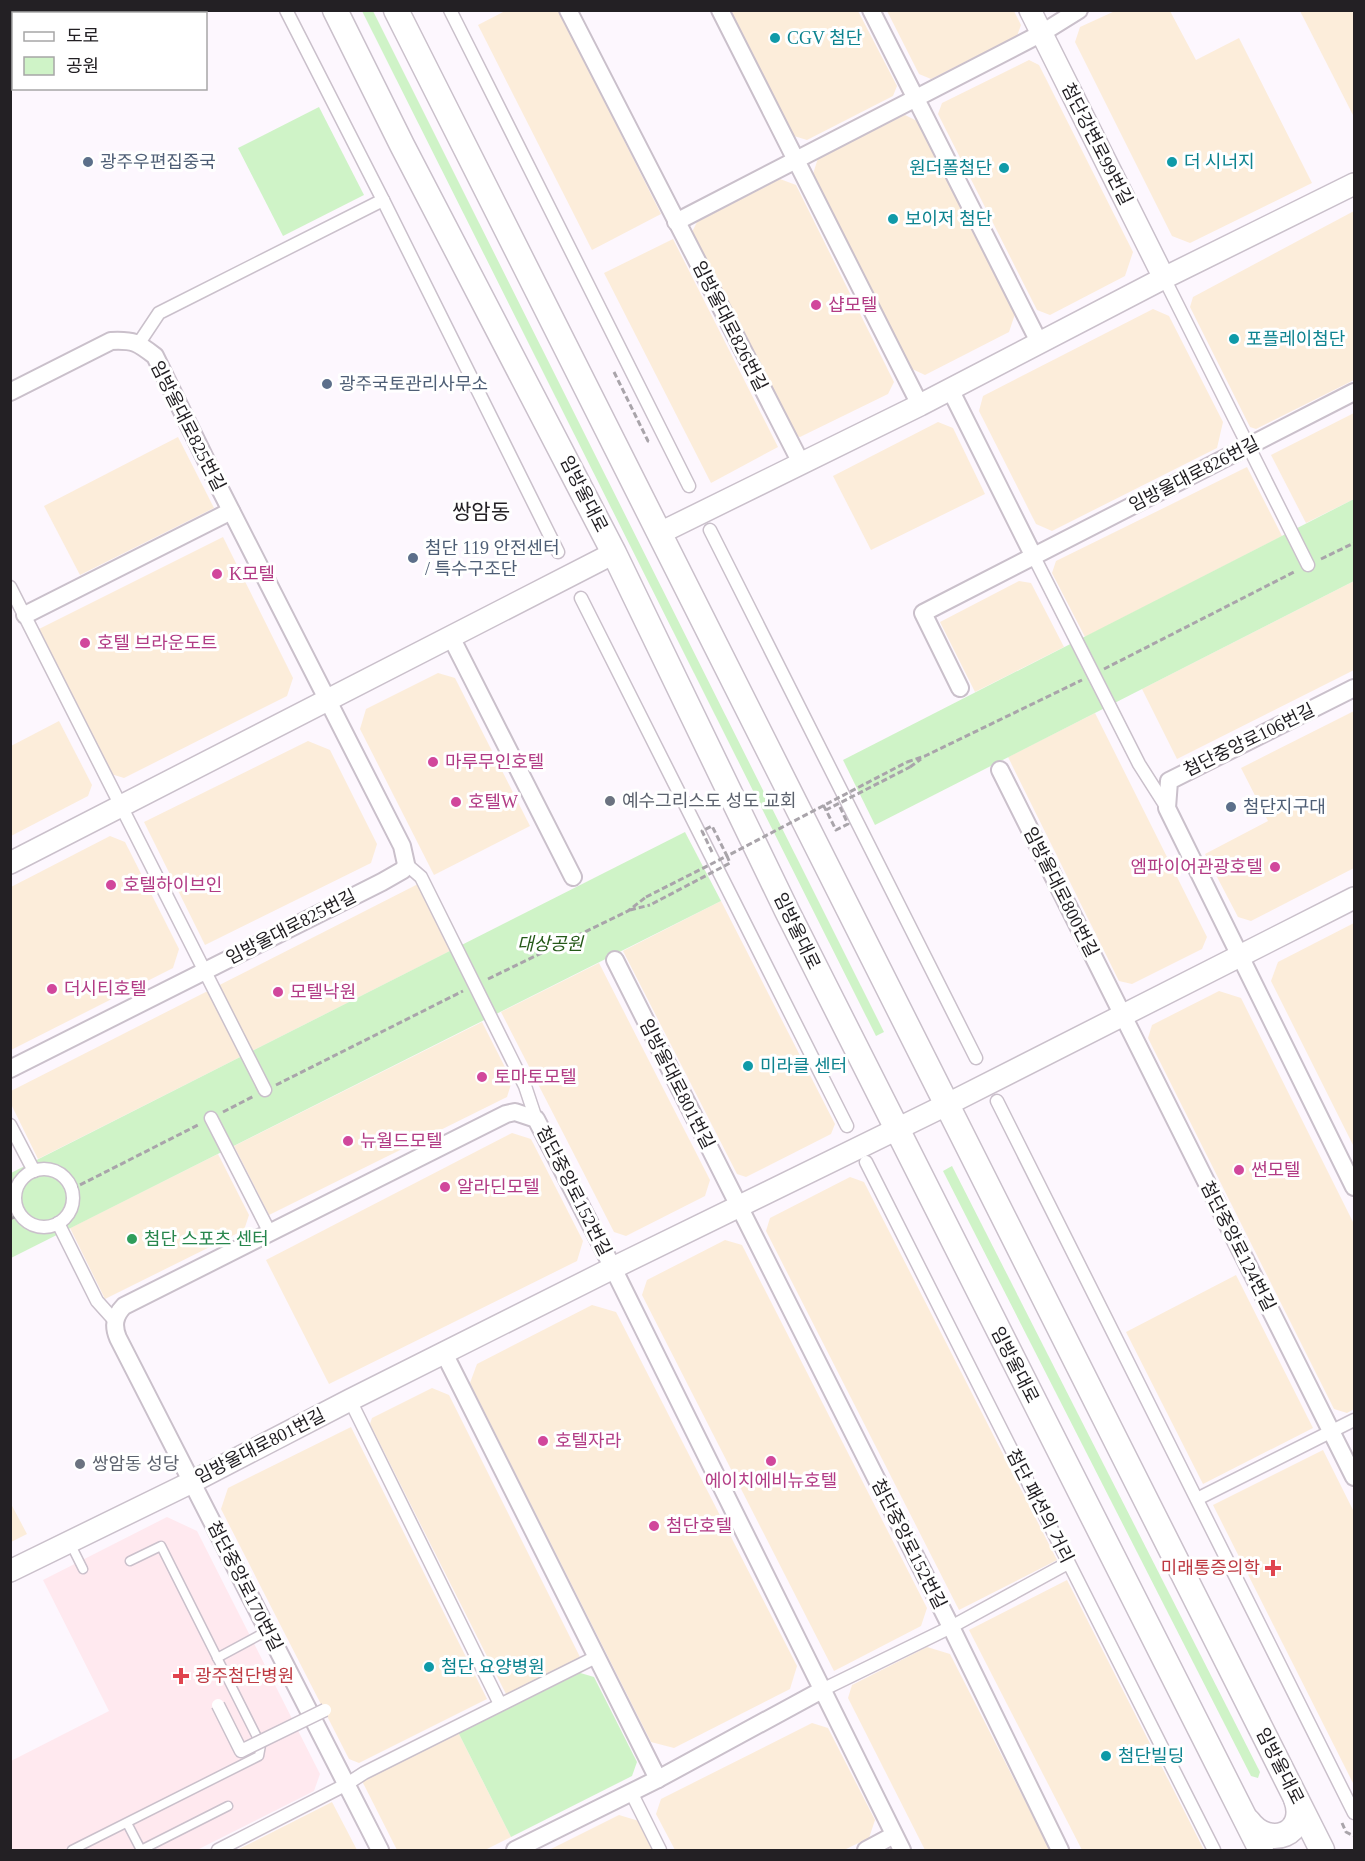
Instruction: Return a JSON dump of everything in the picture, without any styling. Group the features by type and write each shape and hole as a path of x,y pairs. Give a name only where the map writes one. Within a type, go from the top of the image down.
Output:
{"main road":[{"name":"임방울대로","path":"335,10 402,145 614,553 787,911 1262,1851"},
{"name":"임방울대로","path":"396,10 1322,1851"},
{"path":"1245,1817 1252,1827 1266,1836 1283,1835 1290,1831 1299,1817 1300,1808 1294,1794"}],"street":[{"path":"286,10 558,552"},
{"path":"450,10 689,486"},
{"name":"임방울대로826번길","path":"568,10 801,463"},
{"path":"720,10 920,405"},
{"path":"871,10 1039,342"},
{"name":"첨단강변로99번길","path":"1030,10 1164,278"},
{"path":"676,222 1042,33 1079,10"},
{"path":"660,533 920,405 1164,278 1354,184"},
{"path":"139,343 159,314 383,200"},
{"path":"1164,278 1308,565"},
{"name":"임방울대로825번길","path":"10,392 111,340 139,343 155,356 231,511 402,846 406,864 402,870 381,882 10,1069"},
{"path":"950,388 1139,764 1167,808 1354,1187"},
{"name":"임방울대로826번길","path":"960,688 923,613 1354,392"},
{"name":"임방울대로825번길","path":"25,615 231,511"},
{"path":"710,530 976,1058"},
{"path":"10,863 614,553"},
{"path":"10,587 265,1090"},
{"path":"581,598 847,1126"},
{"path":"451,637 573,877"},
{"name":"첨단중앙로106번길","path":"1167,808 1168,780 1354,688"},
{"name":"임방울대로800번길","path":"1000,770 1122,1015"},
{"path":"406,864 421,877 525,1086 537,1119"},
{"path":"896,1129 1354,898"},
{"name":"임방울대로801번길","path":"615,960 739,1207"},
{"name":"첨단중앙로124번길","path":"1122,1015 1354,1477"},
{"path":"997,1101 1354,1813"},
{"name":"첨단중앙로152번길","path":"115,1321 117,1312 124,1306 506,1114 515,1112 537,1119 902,1851"},
{"path":"211,1118 270,1233"},
{"path":"10,1125 34,1172"},
{"name":"임방울대로801번길","path":"10,1571 192,1482 613,1268 896,1129"},
{"name":"첨단 패션의 거리","path":"866,1162 1214,1851"},
{"path":"48,1169 56,1172 68,1182 72,1189 72,1206 69,1213 58,1223 49,1227 41,1227 16,1217 17,1191 25,1177 34,1172 48,1169"},
{"name":"첨단중앙로152번길","path":"739,1207 951,1627 1060,1851"},
{"path":"58,1223 97,1301 115,1321 114,1329 118,1338 192,1482"},
{"path":"444,1353 658,1779"},
{"path":"350,1400 500,1704"},
{"path":"1197,1500 1354,1419"},
{"name":"첨단중앙로170번길","path":"192,1482 380,1851"},
{"path":"515,1851 658,1779 822,1690 951,1627 1068,1563"},
{"path":"218,1851 364,1773 596,1657"},
{"path":"218,1705 241,1751 328,1708"},
{"path":"631,1792 660,1851"},
{"path":"866,1851 894,1835"}],"lane":[{"path":"69,1541 83,1569"},
{"path":"72,1851 87,1847 127,1823 260,1756 261,1745 161,1545 130,1561"},
{"path":"217,1658 267,1631"},
{"path":"127,1823 141,1850 228,1806"}],"path":[{"path":"628,911 646,897 907,762 925,756 1093,674 1354,543"},
{"path":"826,810 910,767 925,756"},
{"path":"824,805 836,830 849,824 840,807"},
{"path":"72,1189 475,985 628,911 650,905 730,863 712,826 702,831 712,852"}],"shaded area":[{"path":"505,11 559,11 661,214 592,250 478,25"},
{"path":"730,11 858,11 897,86 893,96 807,140 794,136"},
{"path":"887,11 1014,11 1021,25 1017,36 931,79 919,74"},
{"path":"1115,11 1170,11 1196,60 1239,38 1312,183 1190,243 1172,236 1075,42 1080,27"},
{"path":"1300,11 1354,11 1354,117"},
{"path":"1029,60 1039,65 1133,252 1125,276 1050,315 1037,310 938,114 942,103"},
{"path":"905,115 919,122 1015,314 1009,332 925,375 910,368 813,174 818,158"},
{"path":"780,179 796,185 894,382 888,394 800,437 794,435 692,232 697,222"},
{"path":"1354,211 1354,380 1256,429 1250,427 1190,307 1193,297"},
{"path":"673,239 778,447 711,483 604,273"},
{"path":"1153,309 1169,316 1223,422 1217,448 1052,531 1036,524 979,411 983,396"},
{"path":"1354,413 1354,499 1306,523 1271,455"},
{"path":"938,422 953,428 985,494 871,550 833,476"},
{"path":"178,437 214,508 80,575 44,506"},
{"path":"1247,467 1282,536 1085,637 1052,573 1056,561"},
{"path":"223,537 293,678 287,696 124,778 111,774 39,629"},
{"path":"1019,581 1031,583 1064,647 975,692 940,622"},
{"path":"1354,581 1354,670 1177,759 1142,689"},
{"path":"438,673 455,678 530,826 434,875 360,729 366,709"},
{"path":"1354,711 1354,868 1251,921 1238,917 1205,854 1268,821 1241,768"},
{"path":"1095,713 1207,937 1202,949 1132,984 1119,981 1008,757"},
{"path":"59,721 92,785 88,796 11,836 11,746"},
{"path":"308,741 330,750 377,844 371,863 205,945 144,822"},
{"path":"110,836 125,842 179,949 173,968 11,1050 11,887"},
{"path":"418,884 452,950 38,1159 11,1104 11,1091"},
{"path":"721,901 835,1124 831,1134 746,1177 737,1174 623,951"},
{"path":"1354,923 1354,1147 1271,981 1278,962"},
{"path":"599,963 710,1180 705,1196 626,1236 614,1232 501,1012"},
{"path":"1219,991 1241,998 1354,1224 1354,1409 1347,1413 1334,1409 1148,1038 1152,1025"},
{"path":"482,1022 512,1081 507,1097 269,1215 234,1146"},
{"path":"512,1133 531,1139 583,1241 577,1261 329,1384 266,1260"},
{"path":"218,1154 249,1215 244,1230 105,1299 70,1228"},
{"path":"850,1177 864,1182 1057,1560 959,1610 766,1231 770,1218"},
{"path":"725,1240 742,1245 927,1608 921,1626 834,1671 642,1295 647,1280"},
{"path":"1236,1275 1313,1428 1203,1484 1126,1332"},
{"path":"592,1305 616,1312 797,1666 790,1689 674,1748 651,1742 470,1383 477,1364"},
{"path":"432,1388 449,1395 581,1659 507,1696 370,1424 372,1418"},
{"path":"351,1427 487,1699 359,1763 349,1759 221,1509 228,1488"},
{"path":"1323,1450 1354,1512 1354,1785 1213,1505"},
{"path":"10,1502 27,1534 11,1542 10,1542"},
{"name":"광주첨단병원","path":"167,1517 197,1531 320,1774 314,1791 197,1850 13,1850 11,1845 11,1761 109,1711 43,1580"},
{"path":"1067,1580 1204,1850 1082,1850 969,1630"},
{"path":"927,1647 950,1654 1050,1850 925,1850 848,1698 852,1685"},
{"path":"812,1723 828,1728 875,1820 869,1838 844,1850 675,1850 656,1814 661,1799"},
{"path":"458,1732 511,1837 485,1850 397,1850 362,1781"},
{"path":"332,1802 357,1850 237,1850"},
{"path":"619,1815 639,1821 654,1850 549,1850"}],"green space":[{"path":"362,11 373,11 884,1032 876,1036"},
{"path":"319,107 364,195 283,236 238,148"},
{"path":"1354,499 1354,581 875,825 843,760"},
{"name":"대상공원","path":"685,832 721,901 11,1258 11,1173"},
{"path":"952,1166 1260,1772 1258,1778 1251,1776 943,1171"},
{"path":"577,1672 594,1677 637,1762 632,1776 511,1837 458,1732"}],"place":[{"name":"CGV 첨단","path":"775,38"},
{"name":"광주우편집중국","path":"88,162"},
{"name":"더 시너지","path":"1172,162"},
{"name":"원더폴첨단","path":"1004,168"},
{"name":"보이저 첨단","path":"893,219"},
{"name":"샵모텔","path":"816,305"},
{"name":"포플레이첨단","path":"1234,339"},
{"name":"광주국토관리사무소","path":"327,384"},
{"name":"첨단 119 안전센터 / 특수구조단","path":"413,558"},
{"name":"K모텔","path":"217,574"},
{"name":"호텔 브라운도트","path":"85,643"},
{"name":"마루무인호텔","path":"433,762"},
{"name":"예수그리스도 성도 교회","path":"610,801"},
{"name":"호텔W","path":"456,802"},
{"name":"첨단지구대","path":"1231,807"},
{"name":"엠파이어관광호텔","path":"1275,867"},
{"name":"호텔하이브인","path":"111,885"},
{"name":"더시티호텔","path":"52,989"},
{"name":"모텔낙원","path":"278,992"},
{"name":"미라클 센터","path":"748,1066"},
{"name":"토마토모텔","path":"482,1077"},
{"name":"뉴월드모텔","path":"348,1141"},
{"name":"썬모텔","path":"1239,1170"},
{"name":"알라딘모텔","path":"445,1187"},
{"name":"첨단 스포츠 센터","path":"132,1239"},
{"name":"호텔자라","path":"543,1441"},
{"name":"에이치에비뉴호텔","path":"771,1461"},
{"name":"쌍암동 성당","path":"80,1464"},
{"name":"첨단호텔","path":"654,1526"},
{"name":"미래통증의학","path":"1273,1568"},
{"name":"첨단 요양병원","path":"429,1667"},
{"name":"광주첨단병원","path":"181,1676"},
{"name":"첨단빌딩","path":"1106,1756"}],"district":[{"name":"쌍암동","path":"481,512"}]}
